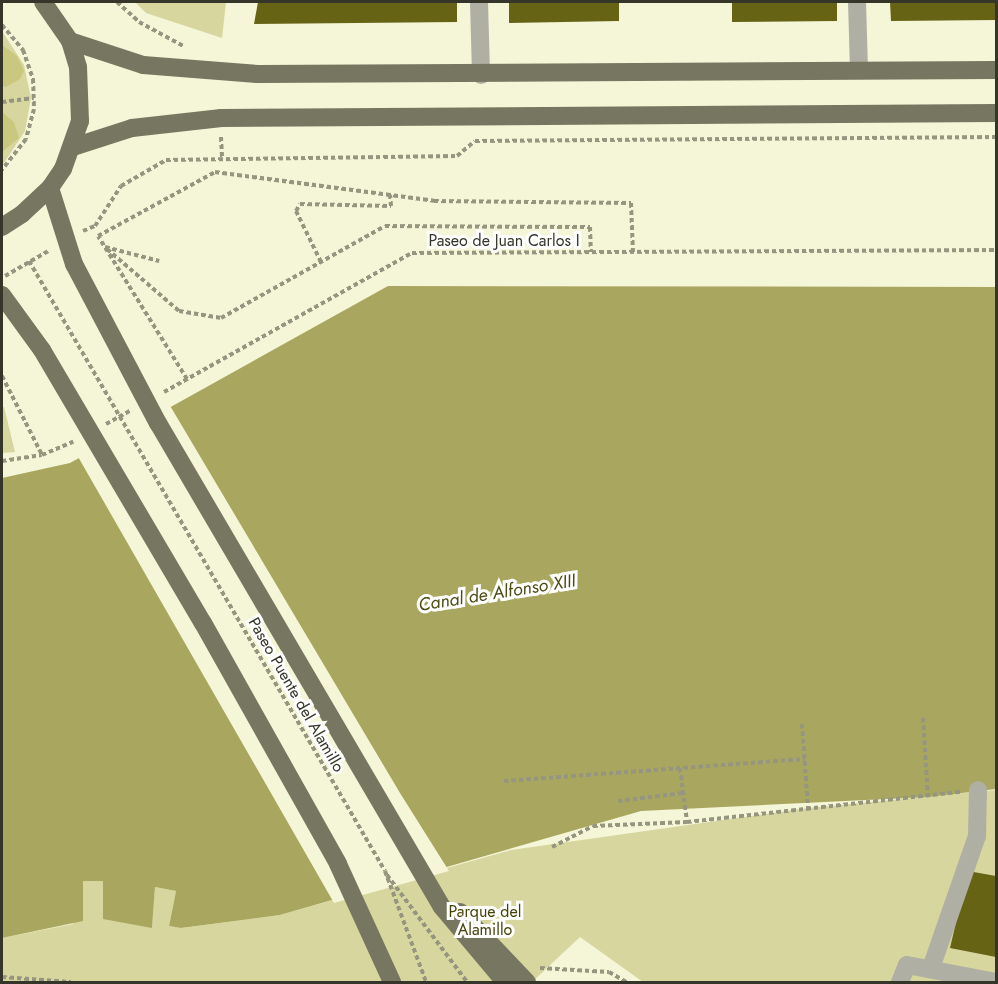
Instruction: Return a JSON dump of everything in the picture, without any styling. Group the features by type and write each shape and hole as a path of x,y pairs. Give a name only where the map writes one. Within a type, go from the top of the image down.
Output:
{"main road":[{"path":"2,226 22,214 50,188 73,147 81,94 70,41 44,2"},
{"path":"70,41 143,65 189,70 481,75 996,70"},
{"path":"73,147 132,128 221,118 996,113"},
{"path":"50,188 74,264 115,348 442,907 505,982"},
{"path":"5,299 82,415 319,831 378,946 392,982"},
{"path":"319,831 381,982"},
{"path":"410,853 530,975"}],"street":[{"path":"479,2 481,75"},
{"path":"857,2 859,70"},
{"path":"931,968 977,836 978,790"},
{"path":"900,982 907,964 996,982"}],"path":[{"path":"117,2 139,22 184,47 193,48"},
{"path":"2,25 22,50 33,79 34,98 26,139 2,170"},
{"path":"2,102 34,98"},
{"path":"87,230 95,226 121,186 166,160 457,156 475,141 996,137"},
{"path":"187,379 98,236 215,172 434,201 631,203 633,252"},
{"path":"321,262 296,211 300,204 391,206 390,195"},
{"path":"104,247 178,311 221,318 385,226 590,227 591,252"},
{"path":"104,247 159,261"},
{"name":"Paseo de Juan Carlos I","path":"156,396 411,253 996,250"},
{"path":"2,278 47,251"},
{"name":"Paseo Puente del Alamillo","path":"29,261 385,871 426,982"},
{"path":"2,376 42,455"},
{"path":"104,425 135,408"},
{"path":"2,461 42,455 63,448 84,436"},
{"path":"922,718 928,797"},
{"path":"802,724 808,808"},
{"path":"504,781 805,759"},
{"path":"680,768 687,822"},
{"path":"552,847 593,826 687,822 978,790"},
{"path":"618,801 683,793"},
{"path":"385,871 465,976 467,982"},
{"path":"530,975 609,972 626,982"},
{"path":"2,977 71,982"}],"green space":[{"path":"135,2 226,2 222,38 146,13"},
{"path":"2,31 24,65 31,98 25,131 2,166"},
{"path":"2,407 4,407 15,452 2,453"},
{"name":"Parque del Alamillo","path":"996,790 996,982 643,982 580,937 532,982 2,982 2,938 73,924 83,881 103,881 152,928 155,887 176,891 169,926 182,928 280,915 511,850 808,808"}],"shaded area":[{"path":"2,45 17,56 24,71 20,79 6,87 2,86"},
{"path":"2,112 14,122 19,138 2,152"}],"water":[{"name":"Canal de Alfonso XIII","path":"388,286 996,287 996,789 928,797 641,811 280,915 181,928 169,926 176,891 155,887 152,928 103,919 103,881 83,881 83,921 2,938 2,478 70,463"}],"pier":[{"path":"169,404 400,793 449,871 334,903 77,455"}],"building":[{"path":"258,2 457,2 457,22 254,24"},
{"path":"509,2 619,2 619,21 509,23"},
{"path":"732,2 837,2 837,21 732,22"},
{"path":"890,2 996,2 996,20 891,21"},
{"path":"968,871 996,876 996,957 950,948"}]}
